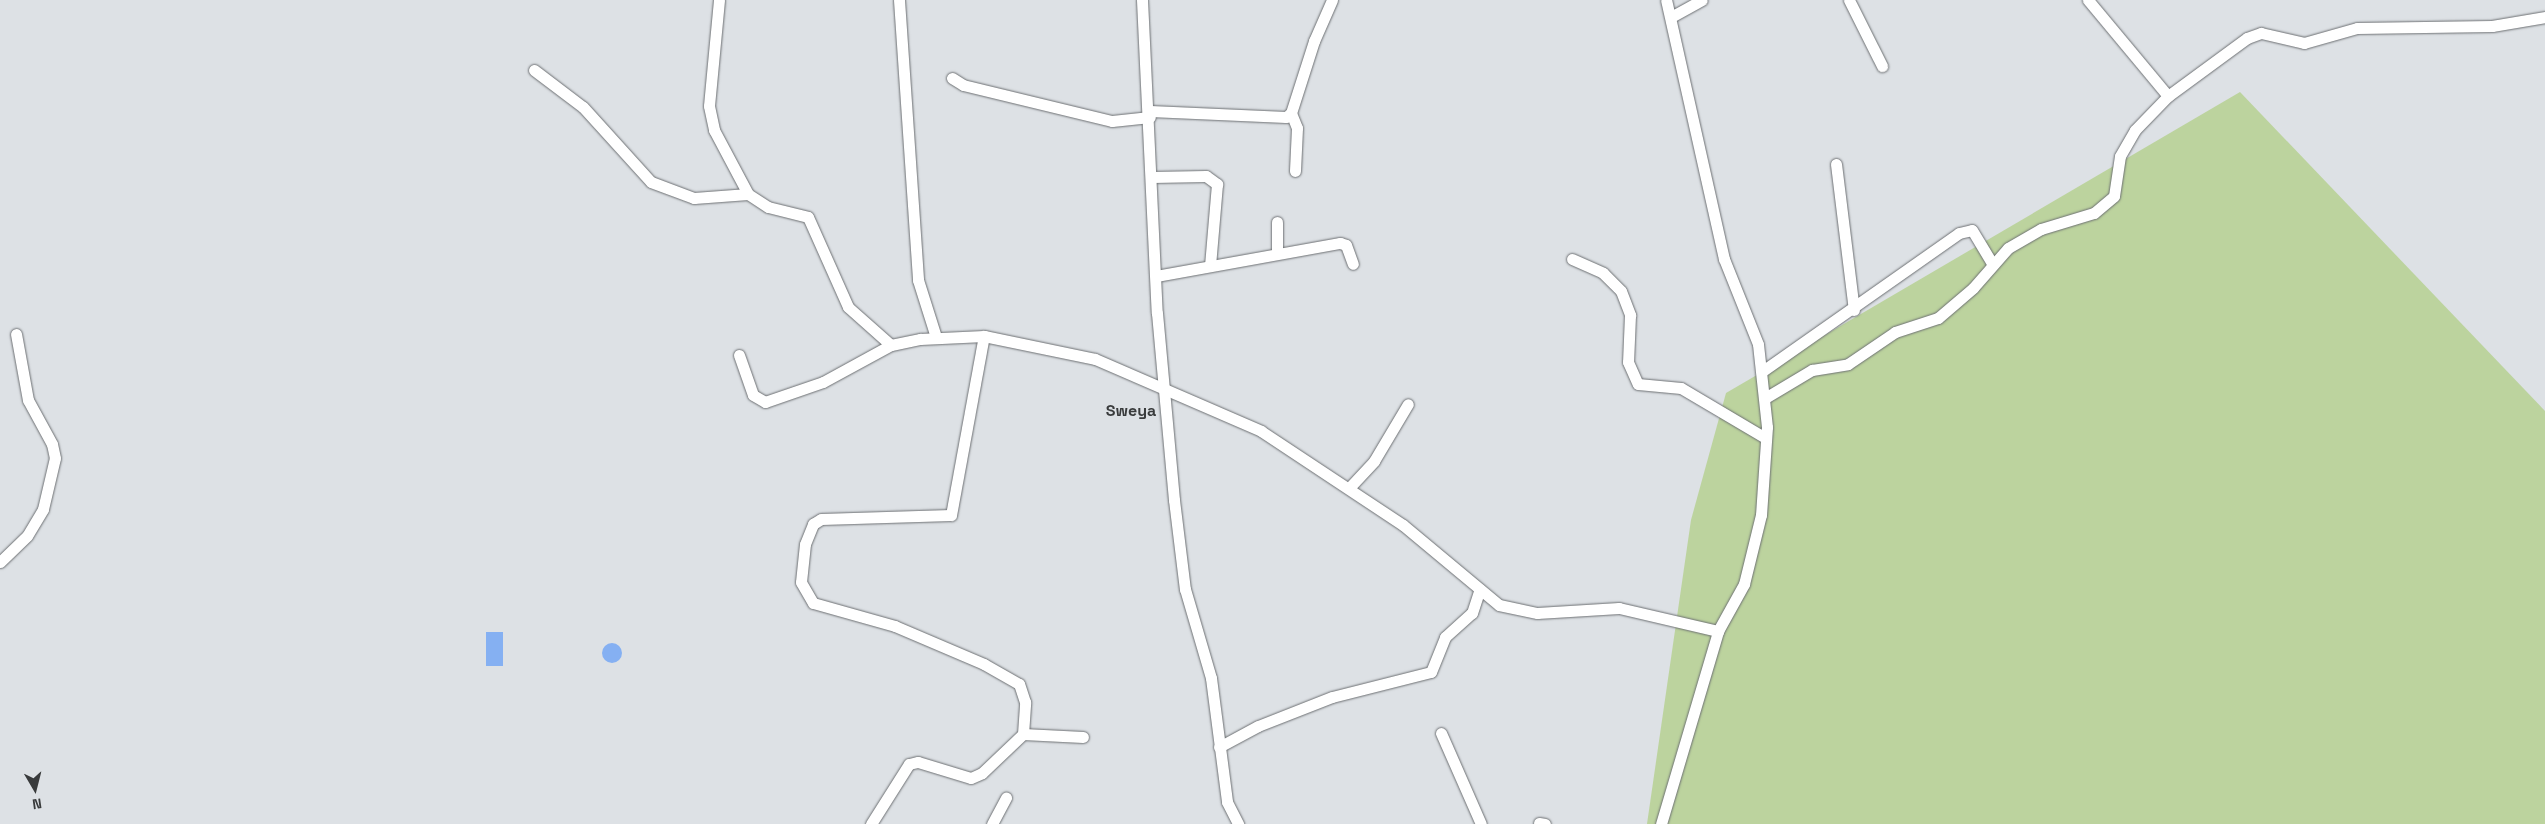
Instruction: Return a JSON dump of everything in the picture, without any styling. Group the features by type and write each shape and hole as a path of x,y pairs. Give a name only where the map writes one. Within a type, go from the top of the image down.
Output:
{"street":[{"path":"719,0 709,106 714,130 748,194 768,207 808,216 848,307 891,345"},
{"path":"899,0 918,280 936,337"},
{"path":"1142,0 1150,114 1156,276 1164,388 1185,589 1211,678 1227,802 1238,824"},
{"path":"1295,171 1297,128 1291,113 1314,41 1332,0"},
{"path":"1661,824 1718,631 1744,584 1761,515 1765,398 1764,370 1758,344 1724,259 1666,0"},
{"path":"1671,17 1702,0"},
{"path":"1849,0 1882,66"},
{"path":"2088,0 2168,96"},
{"path":"1765,398 1812,370 1848,364 1895,332 1938,318 1973,288 1992,263 2023,238 2079,220 2114,196 2125,142 2168,96 2232,46 2261,33 2304,42 2357,28 2492,26 2545,17"},
{"path":"534,70 583,107 651,182 694,198 748,194"},
{"path":"952,78 963,85 1112,121 1150,114 1275,118 1291,113"},
{"path":"1836,164 1854,310"},
{"path":"1152,176 1213,178 1218,191 1210,266"},
{"path":"1277,222 1277,251"},
{"path":"1764,370 1854,310 1967,230 1978,235 1992,263"},
{"path":"1156,276 1277,251 1340,243 1346,245 1353,264"},
{"path":"1572,259 1603,273 1621,291 1630,315 1628,362 1638,384 1687,391 1764,437"},
{"path":"0,562 27,536 43,509 55,458 52,444 28,400 16,334"},
{"path":"871,824 909,764 918,762 971,778 982,773 1023,734 1025,702 1018,684 984,664 894,626 813,603 801,582 806,544 812,524 821,519 951,515 984,336"},
{"path":"740,356 753,395 765,402 823,382 891,345 936,337 984,336 1095,359 1261,431 1349,488 1499,605 1519,612 1619,608 1718,631"},
{"path":"1349,488 1374,461 1408,404"},
{"path":"1219,748 1265,723 1332,697 1431,672 1445,637 1472,613 1480,589"},
{"path":"1441,733 1481,824"},
{"path":"1023,734 1083,737"},
{"path":"992,824 1006,798"}],"green space":[{"path":"2240,92 2545,411 2545,824 1647,824 1691,520 1726,393"}],"water":[{"path":"486,632 503,632 503,666 486,666"},
{"path":"612,643 619,646 622,653 619,660 612,663 605,660 602,653 605,646"}],"district":[{"name":"Sweya","path":"1131,411"}]}
